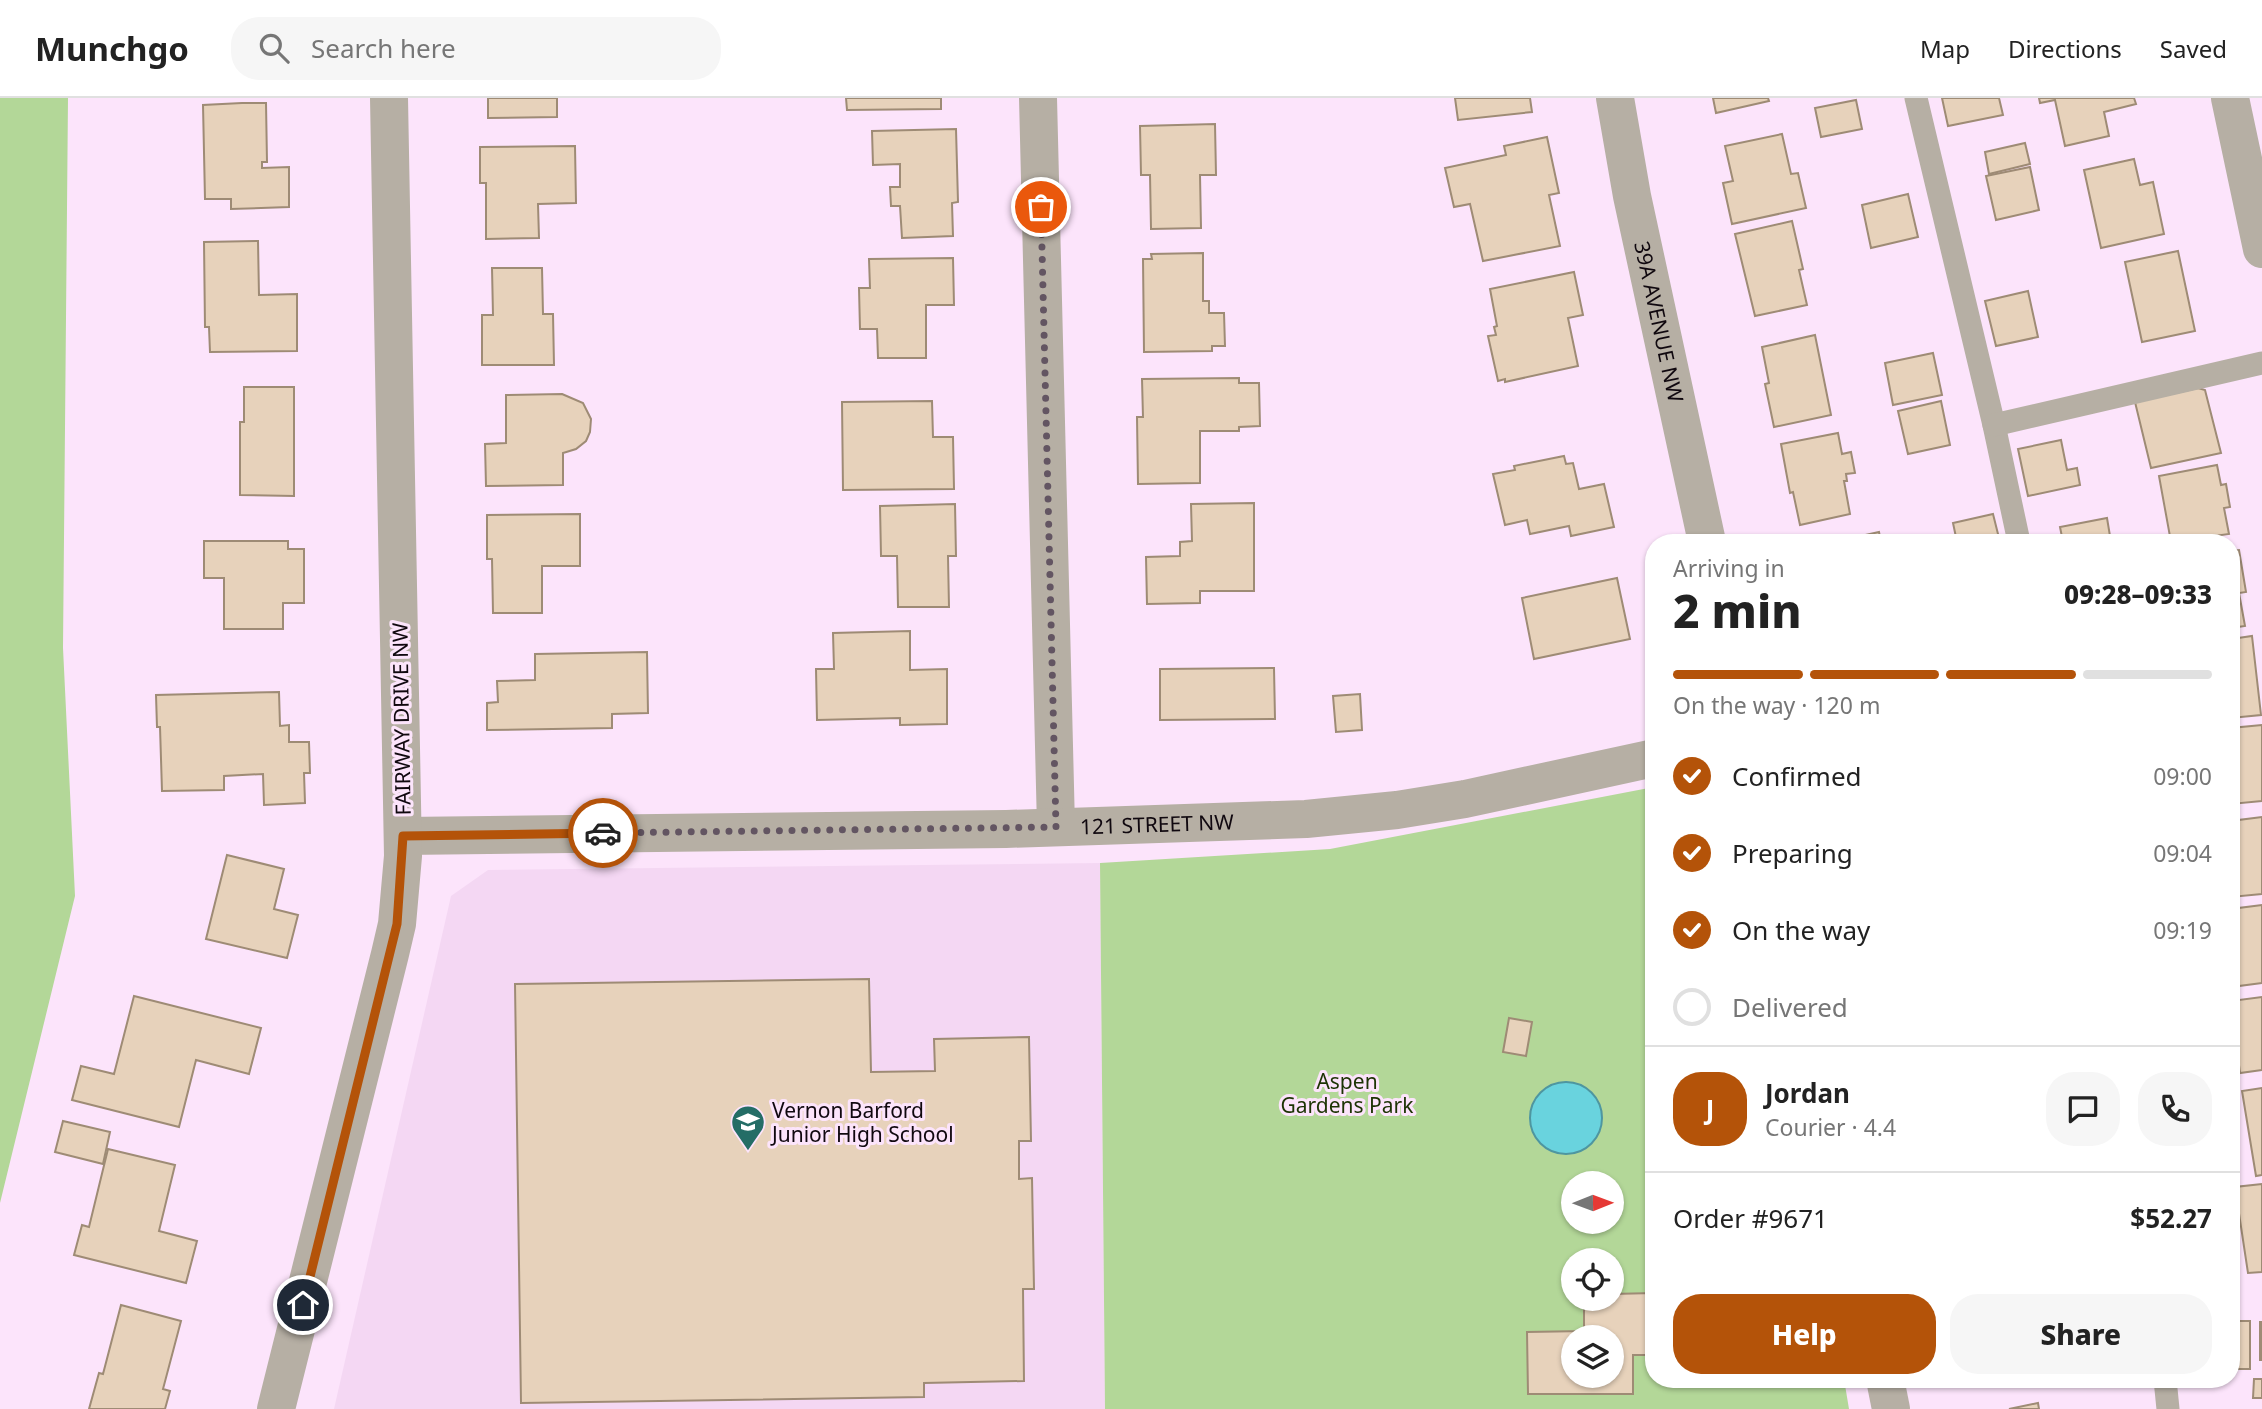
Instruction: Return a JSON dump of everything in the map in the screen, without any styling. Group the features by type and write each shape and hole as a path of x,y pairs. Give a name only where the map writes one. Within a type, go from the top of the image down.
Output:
{"street":[{"name":"FAIRWAY DRIVE NW","path":"276,1409 397,924 403,836 389,98"},
{"path":"1038,98 1056,827"},
{"name":"39A AVENUE NW","path":"1615,98 1632,196 1705,534"},
{"path":"2230,98 2262,248"},
{"name":"121 STREET NW","path":"403,836 1056,827 1306,819 1397,810 1465,799 1645,760"},
{"path":"1887,1388 1891,1409"}],"lane":[{"path":"1916,98 2017,534"},
{"path":"1994,425 2262,363"},
{"path":"2166,1388 2168,1409"}],"shaded area":[{"name":"Vernon Barford Junior High School","path":"1100,863 1105,1409 334,1409 451,896 488,870"}],"green space":[{"path":"0,98 68,98 63,648 75,896 0,1203"},
{"name":"Aspen Gardens Park","path":"1645,789 1645,1388 1846,1388 1849,1409 1105,1409 1100,863 1330,849"}],"water":[{"path":"1566,1082 1586,1088 1596,1098 1602,1118 1596,1138 1586,1148 1566,1154 1546,1148 1536,1138 1530,1118 1536,1098 1546,1088"}],"building":[{"path":"488,98 557,98 557,117 488,118"},
{"path":"846,98 941,98 941,109 847,110"},
{"path":"1455,98 1530,98 1532,112 1458,120"},
{"path":"1713,98 1768,98 1769,101 1716,113"},
{"path":"1942,98 1999,98 2003,115 1948,126"},
{"path":"2039,98 2134,98 2136,104 2104,112 2109,136 2065,146 2055,100 2040,103"},
{"path":"1856,100 1862,129 1821,137 1815,108"},
{"path":"266,103 267,162 262,162 262,168 289,167 289,207 231,209 231,199 205,199 203,105"},
{"path":"1215,124 1216,175 1200,175 1201,228 1151,229 1150,175 1141,175 1140,126"},
{"path":"956,129 958,202 952,203 953,236 902,238 900,206 891,206 890,187 900,187 900,164 873,165 872,131"},
{"path":"1782,134 1791,174 1798,173 1806,208 1732,224 1723,183 1733,181 1725,146"},
{"path":"1547,137 1559,193 1549,195 1560,246 1483,261 1470,204 1454,207 1445,168 1506,155 1504,146"},
{"path":"2025,143 2030,164 1989,174 1985,152"},
{"path":"575,146 576,203 538,204 539,238 486,239 486,183 480,183 480,147"},
{"path":"2134,159 2140,185 2153,182 2164,234 2101,248 2084,170"},
{"path":"2030,167 2039,210 1996,220 1986,176"},
{"path":"1908,194 1918,237 1871,248 1862,205"},
{"path":"1792,221 1803,269 1799,270 1807,305 1755,316 1735,234"},
{"path":"258,241 259,295 297,294 297,351 210,352 209,327 205,327 204,242"},
{"path":"2178,251 2195,331 2142,342 2125,262"},
{"path":"1203,253 1203,301 1209,301 1209,313 1224,313 1225,346 1212,346 1212,351 1144,352 1143,259 1152,259 1151,254"},
{"path":"953,258 954,305 926,305 926,358 878,358 877,329 860,329 859,288 870,288 869,259"},
{"path":"492,268 542,268 543,314 553,314 554,365 482,365 482,315 493,315"},
{"path":"1574,272 1583,315 1568,318 1578,366 1505,382 1505,379 1498,381 1488,336 1496,335 1494,327 1497,326 1490,289"},
{"path":"2028,291 2038,337 1996,346 1985,301"},
{"path":"1815,335 1831,415 1774,427 1765,384 1769,383 1762,347"},
{"path":"1933,353 1942,395 1893,405 1885,363"},
{"path":"1239,378 1239,383 1259,383 1260,426 1239,427 1239,431 1200,431 1200,483 1138,484 1137,417 1143,417 1142,379"},
{"path":"244,387 294,387 294,496 240,495 240,422 244,422"},
{"path":"2198,388 2205,390 2221,453 2151,468 2135,402"},
{"path":"562,394 583,403 591,419 586,441 576,449 563,453 563,485 486,486 485,444 506,443 506,395"},
{"path":"932,401 933,437 953,437 954,489 843,490 842,402"},
{"path":"1941,401 1950,445 1908,454 1898,411"},
{"path":"1838,433 1842,454 1851,452 1855,473 1846,474 1847,481 1844,481 1850,514 1800,525 1793,492 1790,493 1781,444"},
{"path":"2061,440 2067,470 2077,468 2080,485 2028,496 2018,449"},
{"path":"1564,456 1566,464 1573,463 1579,489 1604,484 1614,527 1571,536 1569,526 1530,534 1527,520 1505,525 1493,474 1515,470 1514,466"},
{"path":"2217,465 2221,485 2226,484 2230,507 2224,508 2229,534 2170,534 2159,476"},
{"path":"1254,503 1254,591 1200,591 1200,603 1147,604 1146,557 1180,556 1180,542 1192,541 1191,504"},
{"path":"955,504 956,556 948,556 949,607 898,607 897,556 881,556 880,506"},
{"path":"580,514 580,566 542,566 542,613 493,613 492,559 487,559 487,515"},
{"path":"1993,514 1998,534 1955,534 1953,523"},
{"path":"2107,518 2110,534 2061,534 2060,527"},
{"path":"204,541 288,541 288,549 304,549 304,603 283,603 283,629 224,629 224,578 204,578"},
{"path":"2240,556 2246,592 2240,593"},
{"path":"1617,578 1630,639 1534,659 1522,598"},
{"path":"2240,598 2245,626 2240,627"},
{"path":"910,631 910,670 947,669 947,724 900,725 900,718 817,720 816,669 834,669 833,633"},
{"path":"2252,636 2261,715 2240,717 2240,638"},
{"path":"647,652 648,713 612,714 612,728 487,730 487,703 498,702 497,681 535,680 535,654"},
{"path":"1274,668 1275,719 1160,720 1160,669"},
{"path":"279,692 280,726 289,725 289,742 309,742 310,773 304,773 305,803 264,805 263,774 224,776 224,790 162,791 156,695"},
{"path":"1360,694 1362,730 1336,732 1333,696"},
{"path":"2262,725 2262,801 2240,803 2240,727"},
{"path":"2262,817 2262,894 2240,896 2240,820"},
{"path":"227,855 284,869 274,909 298,915 287,958 206,939"},
{"path":"2262,905 2262,983 2240,986 2240,908"},
{"path":"869,979 871,1072 935,1071 934,1039 1029,1037 1031,1141 1019,1141 1019,1179 1032,1178 1034,1289 1023,1289 1024,1381 924,1383 924,1397 521,1403 515,984"},
{"path":"134,996 261,1028 249,1074 196,1060 179,1127 72,1100 81,1066 114,1074"},
{"path":"2262,997 2262,1070 2240,1073 2240,1000"},
{"path":"1509,1018 1532,1022 1526,1056 1503,1052"},
{"path":"2262,1088 2262,1175 2256,1176 2242,1091"},
{"path":"63,1121 110,1132 103,1164 55,1152"},
{"path":"108,1149 175,1165 159,1231 197,1241 186,1283 74,1255 82,1225 89,1227"},
{"path":"2262,1184 2262,1272 2248,1273 2240,1220 2240,1186"},
{"path":"1645,1293 1645,1355 1633,1355 1633,1394 1528,1394 1527,1332 1561,1331 1561,1388 1624,1388 1624,1325 1584,1325 1584,1311 1624,1311 1624,1294"},
{"path":"121,1305 181,1321 163,1389 170,1391 165,1409 89,1409 99,1373 103,1374"},
{"path":"2240,1321 2250,1321 2250,1369 2240,1369"},
{"path":"2262,1322 2262,1360 2260,1360"},
{"path":"2254,1379 2262,1379 2262,1398 2253,1398"},
{"path":"2038,1403 2039,1409 2009,1409"}],"way so far":[{"path":"603,833 1056,827 1041,207"}],"place":[{"name":"Vernon Barford Junior High School","path":"748,1152"}],"route":[{"path":"303,1305 397,924 404,856 403,836 603,833"}]}
